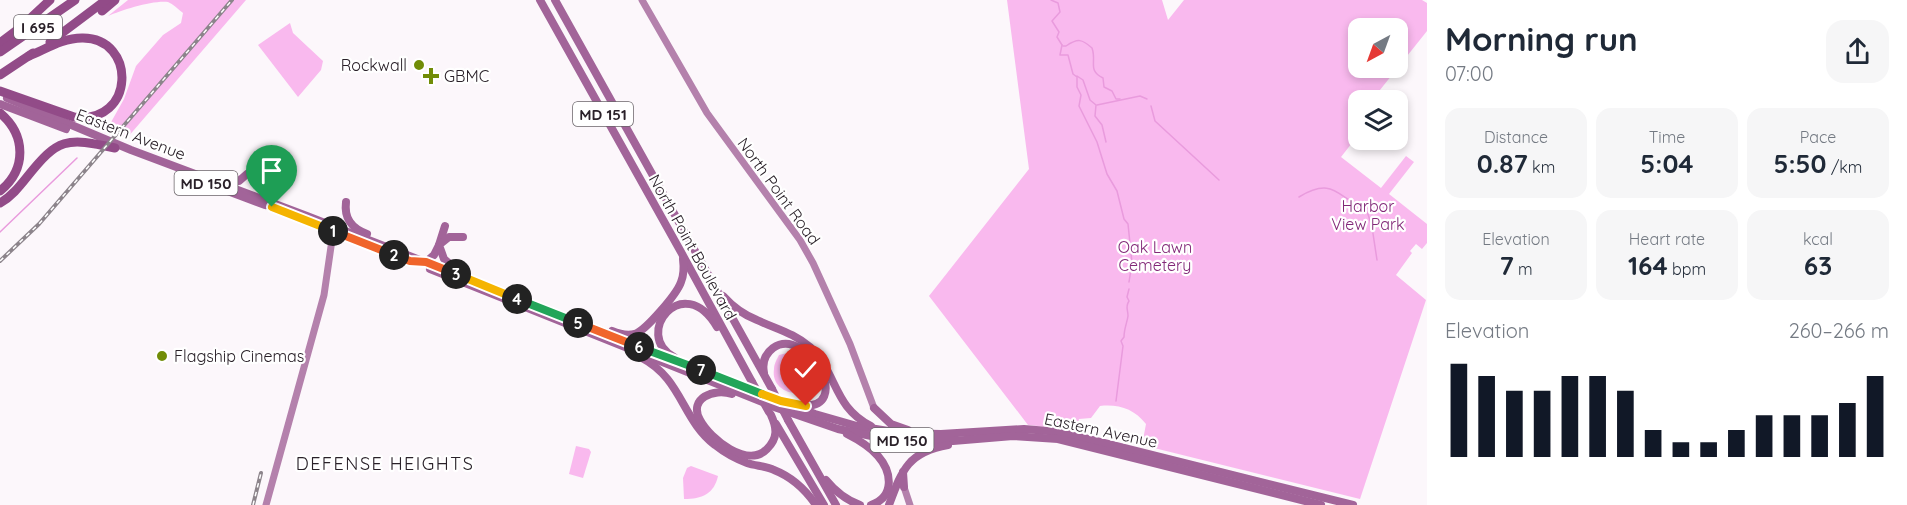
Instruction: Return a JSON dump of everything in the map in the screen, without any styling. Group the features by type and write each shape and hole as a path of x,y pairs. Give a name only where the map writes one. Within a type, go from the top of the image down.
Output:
{"highway":[{"path":"0,43 50,0"},
{"name":"I 695","path":"0,52 75,0"},
{"name":"I 695","path":"0,75 68,30 106,0"},
{"path":"68,30 102,11 115,0"},
{"path":"0,93 83,118 99,115 105,111 114,103 120,92 123,79 120,65 108,48 96,40 83,38 68,40 29,56"},
{"path":"0,113 13,127 21,150 15,174 0,191"},
{"path":"0,203 17,189 46,155 61,145 80,141 115,148"}],"main road":[{"name":"North Point Boulevard","path":"540,0 752,382 824,505"},
{"name":"North Point Boulevard","path":"555,0 836,505"},
{"name":"Eastern Avenue","path":"0,93 78,129 408,257 626,347 779,404 857,426 880,430 920,434 955,434 1013,429 1059,436 1353,505"},
{"name":"Eastern Avenue","path":"0,104 333,228"},
{"path":"207,178 234,182 243,179 247,174"},
{"path":"346,202 345,214 355,228 408,257"},
{"path":"445,226 440,252 446,263 467,278"},
{"path":"426,262 448,237 463,237"},
{"path":"582,325 591,325 626,335 643,329 680,285 684,265 681,252"},
{"name":"Eastern Avenue","path":"408,257 426,262 708,373 838,429 899,440 1059,436"},
{"path":"715,289 751,317 788,332 812,349 825,366 847,408 866,423 880,430"},
{"path":"708,373 670,355 663,348 658,337 658,328 663,316 668,310 681,304 697,306 710,316 719,331 730,342"},
{"path":"765,377 763,367 768,353 778,345 797,346 824,375 826,392 818,402 806,406 779,404 719,391 705,396 697,409 700,420 714,437 733,450 751,456 764,453 772,445 776,433 770,414"},
{"path":"626,347 632,354 645,359 662,372 676,388 690,418 713,444 746,462 770,468 787,476 806,491 816,505"},
{"path":"857,426 866,423 873,416 874,408"},
{"path":"874,408 891,424 920,434"},
{"path":"838,429 863,442 885,465 890,480 889,488 882,500 871,505"},
{"path":"889,505 903,470 912,459 926,450 967,440"},
{"name":"Eastern Avenue","path":"1120,450 1322,505"},
{"path":"807,453 836,492 860,505"},
{"path":"903,470 904,487"}],"street":[{"name":"North Point Road","path":"642,0 714,123 800,240 850,344 874,408"},
{"path":"266,505 324,295 333,228"},
{"path":"904,487 910,505"}],"green space":[{"path":"128,0 246,0 127,138 109,131 110,124 124,99 136,66 163,35 181,23 183,13 168,2 154,2 108,16"},
{"name":"Oak Lawn Cemetery","path":"1007,0 1162,0 1168,20 1184,0 1422,0 1427,3 1427,31 1408,55 1408,18 1348,18 1348,78 1390,78 1380,90 1348,90 1348,148 1341,157 1381,188 1406,156 1414,162 1389,194 1427,224 1427,243 1422,249 1416,244 1396,275 1426,300 1360,499 1142,445 1146,424 1131,411 1120,407 1100,406 1091,418 1079,419 1076,430 1028,425 929,296 1029,169"},
{"path":"290,23 293,33 323,61 321,70 298,97 258,45"},
{"path":"791,352 805,360 817,377 818,382 806,392 790,392 783,389 774,378 774,365 779,355"},
{"path":"576,446 589,449 591,452 583,478 569,474"},
{"path":"691,466 718,476 714,487 706,494 684,499 683,478 687,468"}],"waterway":[{"path":"1051,0 1058,3 1060,12 1052,21 1059,32 1057,37 1062,45"},
{"path":"1063,46 1080,41 1092,48 1095,72 1103,78 1104,87 1112,91 1116,99 1120,99"},
{"path":"1062,45 1060,55 1068,55 1073,74 1077,77 1077,87 1081,95 1079,106 1097,142 1107,174 1117,191 1124,219 1128,224 1132,263 1129,282"},
{"path":"1077,76 1083,80 1090,100 1096,105 1095,116 1102,125 1106,142"},
{"path":"1097,105 1140,96 1147,99"},
{"path":"1151,106 1155,121 1219,180"},
{"path":"0,232 77,158"},
{"path":"1299,197 1322,188 1330,189 1359,206 1369,209"},
{"path":"1367,211 1377,260"},
{"path":"1116,401 1123,346 1121,341 1124,337 1128,316 1129,289"}],"railway":[{"path":"0,261 39,224 232,0"},
{"path":"253,505 261,473"}],"place":[{"name":"Rockwall","path":"419,65"},
{"name":"GBMC","path":"431,76"},
{"name":"Flagship Cinemas","path":"162,356"}],"district":[{"name":"DEFENSE HEIGHTS","path":"385,463"}],"route":[{"path":"272,207 410,261 426,262 781,401 806,406"}],"park label":[{"name":"Harbor View Park","path":"1368,215"}]}
